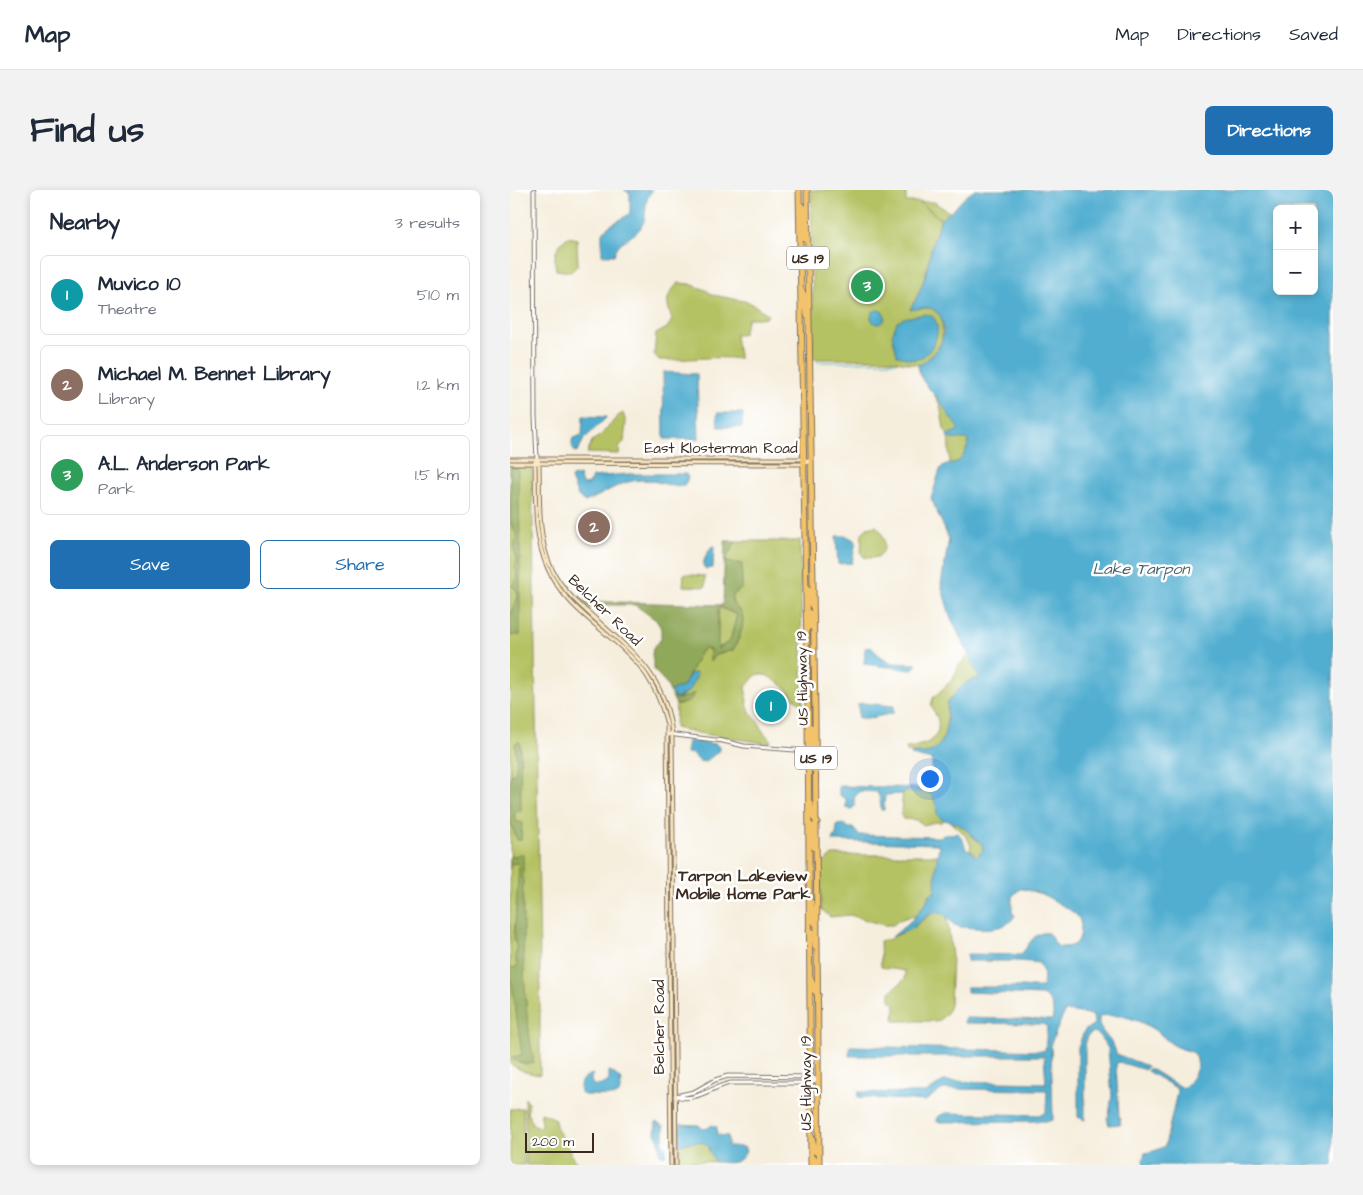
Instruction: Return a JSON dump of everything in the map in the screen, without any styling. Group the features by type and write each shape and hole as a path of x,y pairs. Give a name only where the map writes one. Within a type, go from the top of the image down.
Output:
{"highway":[{"path":"800,190 807,199"},
{"name":"US Highway 19","path":"800,190 800,290 808,710 811,1165"},
{"name":"US Highway 19","path":"807,190 816,760 819,1154 817,1165"},
{"path":"799,203 803,208 804,240 808,252"},
{"path":"800,265 804,285 808,290"},
{"path":"800,290 804,295 809,326"},
{"path":"802,350 805,378 810,383"},
{"path":"805,552 808,559 809,601 814,607"},
{"path":"806,610 810,614 814,637"},
{"path":"806,658 811,678 815,684"},
{"path":"807,685 811,688 815,716"},
{"path":"808,710 811,718 813,751 816,760"},
{"path":"808,751 812,758 816,781"},
{"path":"808,795 812,816 816,822"},
{"path":"808,822 813,828 817,863"},
{"path":"809,889 813,920 817,926"},
{"path":"809,930 814,933 818,956"},
{"path":"810,974 814,990 818,995"},
{"path":"818,1014 811,1022 818,1043"},
{"path":"811,1132 815,1151 819,1154"},
{"path":"811,1157 817,1165"}],"main road":[{"name":"East Klosterman Road","path":"510,459 811,462"},
{"name":"Belcher Road","path":"536,459 537,529 539,545 548,570 572,604 631,656 647,675 662,705 670,734 673,1096 671,1165"},
{"name":"East Klosterman Road","path":"510,463 803,461"},
{"name":"Belcher Road","path":"670,734 670,1078 673,1096"},
{"path":"673,1096 676,1165"}],"street":[{"path":"534,190 536,459"},
{"path":"670,734 723,741 744,746 808,751"},
{"path":"673,1096 694,1092 715,1080 728,1076 810,1080"},
{"path":"673,1096 693,1097 704,1094 720,1085 731,1083 818,1080"}],"green space":[{"path":"811,190 906,190 906,202 919,202 941,219 924,281 910,309 931,308 940,315 942,320 942,341 924,363 918,365 885,359 813,359"},
{"path":"920,202 934,202 952,214 942,220"},
{"path":"568,237 577,239 578,265 571,272 556,270 555,264 556,251"},
{"path":"678,283 690,284 713,295 749,302 768,314 766,318 748,318 743,334 736,334 739,359 659,360 654,354 656,334 667,328 672,320 668,300"},
{"path":"934,389 969,439 970,450 962,459 950,464 948,435 944,429 940,405 935,396"},
{"path":"623,413 626,422 624,442 620,445 619,454 587,453 592,441 601,435"},
{"path":"510,466 532,466 540,1075 525,1072 510,1064"},
{"path":"510,468 518,468 520,635 510,637 510,616 518,597 516,589 512,586 516,578 517,572 515,568 517,560 514,549 516,534 510,521"},
{"path":"876,526 884,538 884,549 877,557 864,557 861,553 862,533 867,528"},
{"path":"800,540 803,707 782,685 768,676 759,674 746,687 747,703 749,710 771,742 765,743 703,734 675,728 676,705 681,705 694,693 677,699 685,694 691,685 696,673 690,674 696,657 704,648 710,650 711,659 715,655 733,650 740,635 743,622 732,599 732,596 742,588 739,563 731,564 726,562 727,556 736,541"},
{"path":"725,541 736,541 727,556 726,562 742,564 742,588 732,596 733,604 743,616 739,637 733,650 715,655 710,662 710,650 704,648 683,687 674,689 676,699 695,693 689,702 676,705 666,683 654,670 653,648 661,639 661,628 656,620 635,605 606,605 589,608 582,601 723,605","holes":["720,607 737,615 730,641 718,649 718,609"]},
{"path":"684,574 705,576 705,587 683,586"},
{"path":"719,607 737,615 730,641 717,649"},
{"path":"970,654 980,677 952,713 940,753 914,754 907,751 906,748 929,742 937,734 938,721 931,706 933,698 953,679 959,665"},
{"path":"520,742 521,811 514,813 516,821 522,823 521,840 517,840 510,821 510,775 515,773 516,769 515,743"},
{"path":"933,790 972,836 982,844 983,850 976,857 972,851 967,851 971,847 965,835 945,819 942,822 924,825 917,820 903,819 901,811 903,792"},
{"path":"523,854 525,985 534,1063 526,1064 513,1060 512,1057 522,1055 510,970 510,967 514,968 517,966 515,956 517,950 514,937 519,867 518,863 511,864 510,869 510,857"},
{"path":"832,855 941,855 935,892 929,895 926,903 914,919 913,916 908,917 893,925 883,925 850,915 830,917 821,909 820,866"},
{"path":"940,911 947,916 952,957 950,1005 947,1013 939,1021 894,1021 895,1005 890,1000 890,992 905,979 905,971 881,967 880,941 891,939 911,929 934,912"},
{"path":"525,1098 529,1104 527,1113 534,1126 541,1127 541,1113 554,1118 557,1129 578,1165 526,1165"},
{"path":"523,1108 524,1165 510,1165 510,1109"},
{"path":"699,1141 704,1142 709,1147 715,1162 680,1161 679,1145"}],"water":[{"path":"624,190 653,190 646,203 645,218 638,231 618,246 614,255 602,255 602,233 630,212 630,193"},
{"name":"Lake Tarpon","path":"975,190 1333,190 1333,1165 1144,1165 1145,1153 1165,1146 1177,1092 1176,1088 1147,1071 1149,1068 1184,1088 1196,1071 1197,1062 1194,1053 1175,1046 1147,1025 1125,1017 1100,1016 1099,1021 1102,1031 1112,1044 1116,1054 1147,1066 1145,1070 1119,1062 1116,1064 1121,1124 1109,1125 1107,1118 1112,1096 1108,1048 1098,1034 1094,1032 1088,1035 1085,1041 1085,1120 1078,1117 1078,1047 1084,1031 1094,1024 1093,1016 1065,1011 1051,1043 1053,1120 937,1122 937,1117 945,1113 1041,1115 1046,1112 1047,1090 943,1089 925,1101 858,1097 858,1092 926,1093 944,1081 1046,1083 1044,1056 849,1056 850,1046 1045,1051 1047,1027 1043,1024 964,1023 965,1018 1052,1020 1052,1006 1042,995 967,992 967,987 1041,987 1044,975 1039,963 967,961 967,954 1021,955 1035,936 1043,933 1048,933 1058,947 1068,946 1079,940 1081,931 1079,919 1072,911 1042,894 1020,889 1012,897 1012,913 1015,915 1006,925 991,928 961,927 954,925 944,914 936,912 927,916 911,929 892,937 913,919 926,903 929,895 935,892 939,846 937,844 833,841 837,825 844,824 849,828 853,828 859,835 939,837 958,833 966,849 972,851 976,857 983,850 982,844 961,826 939,817 932,794 927,791 885,795 884,810 881,810 877,792 860,791 854,798 855,806 852,809 846,808 846,799 839,795 839,786 927,788 932,778 932,760 911,755 911,753 930,752 939,745 946,728 947,703 965,684 979,677 950,616 941,584 949,539 931,498 941,468 943,465 956,462 962,457 968,440 948,438 947,435 959,430 920,376 918,365 937,350 943,337 943,325 939,314 930,308 910,310 925,277 933,241 941,219 965,197"},
{"path":"875,310 881,310 885,317 881,324 875,324 871,320 871,314"},
{"path":"925,314 932,316 937,326 936,338 930,350 918,359 909,359 897,355 892,335 897,322 904,318"},
{"path":"663,372 697,374 699,439 664,439"},
{"path":"717,413 743,413 742,427 718,427"},
{"path":"583,416 606,418 584,439 578,451 575,452 572,440 582,435"},
{"path":"628,474 686,474 688,478 684,486 647,480 626,482 585,502 578,496 571,479 579,475 582,484 585,485 589,484 592,477"},
{"path":"836,536 847,536 856,541 852,563 838,564"},
{"path":"714,546 713,568 706,569 703,566 705,557 711,547"},
{"path":"871,647 880,656 892,663 917,664 912,670 864,664 865,648"},
{"path":"696,673 697,676 688,692 676,699 670,692 683,687 690,674"},
{"path":"858,704 894,706 894,713 871,718 859,718"},
{"path":"688,741 716,744 719,747 719,751 705,762 699,761 693,754 686,753"},
{"path":"609,1071 622,1081 619,1094 616,1096 584,1095 581,1093 580,1086 584,1078 593,1074 591,1078 592,1084 601,1085 609,1080"},
{"path":"656,1122 664,1126 662,1142 666,1148 666,1154 664,1156 660,1154 659,1140 655,1134"},
{"path":"680,1124 699,1125 703,1129 712,1125 717,1127 717,1135 728,1136 728,1146 744,1147 746,1151 744,1156 738,1161 730,1163 715,1162 706,1144 695,1142 679,1145"}],"waterway":[{"path":"817,362 896,362"}],"place":[{"name":"A.L. Anderson Park","path":"867,286"},
{"name":"Michael M. Bennet Library","path":"594,527"},
{"name":"Muvico 10","path":"771,706"}],"district":[{"name":"Tarpon Lakeview Mobile Home Park","path":"743,884"}]}
